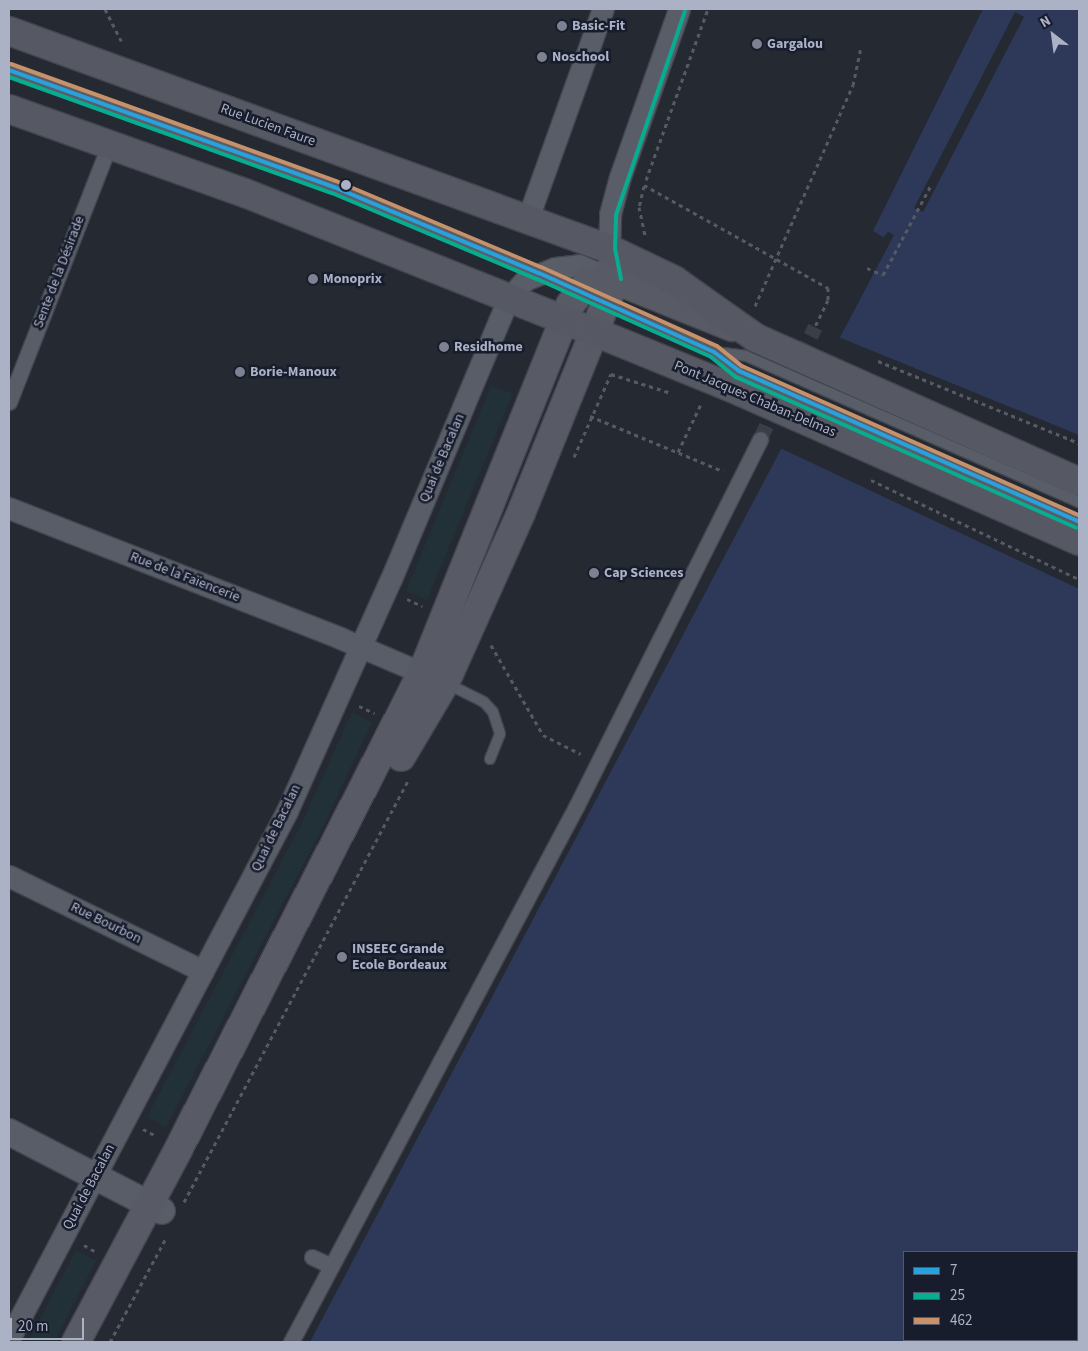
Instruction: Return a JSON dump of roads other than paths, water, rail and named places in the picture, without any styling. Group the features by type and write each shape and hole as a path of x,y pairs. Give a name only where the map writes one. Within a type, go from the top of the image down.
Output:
{"main road":[{"name":"Rue Lucien Faure","path":"9,32 528,218 609,249"},
{"path":"9,109 110,143 508,299"},
{"path":"433,678 520,513 595,332 610,292 609,249 674,280 750,320 807,373 1079,482"},
{"path":"92,1342 165,1214 414,731 562,320 580,292 597,280 610,292 750,320"},
{"name":"Pont Jacques Chaban-Delmas","path":"508,299 791,404 1079,541"},
{"path":"76,1342 165,1214"}],"street":[{"path":"528,218 604,9"},
{"path":"609,249 610,214 620,177 678,9"},
{"name":"Sente de la Désirade","path":"9,402 110,143"},
{"path":"539,273 579,265 610,292"},
{"name":"Quai de Bacalan","path":"9,1339 287,811 360,647 508,299 525,280 539,273"},
{"path":"291,1342 597,763 760,438"},
{"name":"Rue de la Faïencerie","path":"9,508 360,647 433,678"},
{"name":"Rue Bourbon","path":"9,876 203,971"},
{"path":"9,1132 165,1214"},
{"path":"312,1257 331,1266"}],"lane":[{"path":"9,70 334,187 580,292"},
{"name":"Pont Jacques Chaban-Delmas","path":"610,292 714,352"},
{"path":"714,352 746,356 807,373 1079,502"},
{"path":"714,352 738,371 791,404 1079,522"},
{"path":"433,678 484,702 493,712 500,734 490,759"}],"water":[{"path":"983,9 1079,9 1079,1342 310,1342 894,235 888,232 883,237 873,231"}],"tunnel":[{"path":"760,439 815,327"}],"place":[{"name":"Basic-Fit","path":"562,26"},
{"name":"Gargalou","path":"757,44"},
{"name":"Noschool","path":"542,57"},
{"name":"Monoprix","path":"313,279"},
{"name":"Residhome","path":"444,347"},
{"name":"Borie-Manoux","path":"240,372"},
{"name":"Cap Sciences","path":"594,573"},
{"name":"INSEEC Grande Ecole Bordeaux","path":"342,957"}]}
